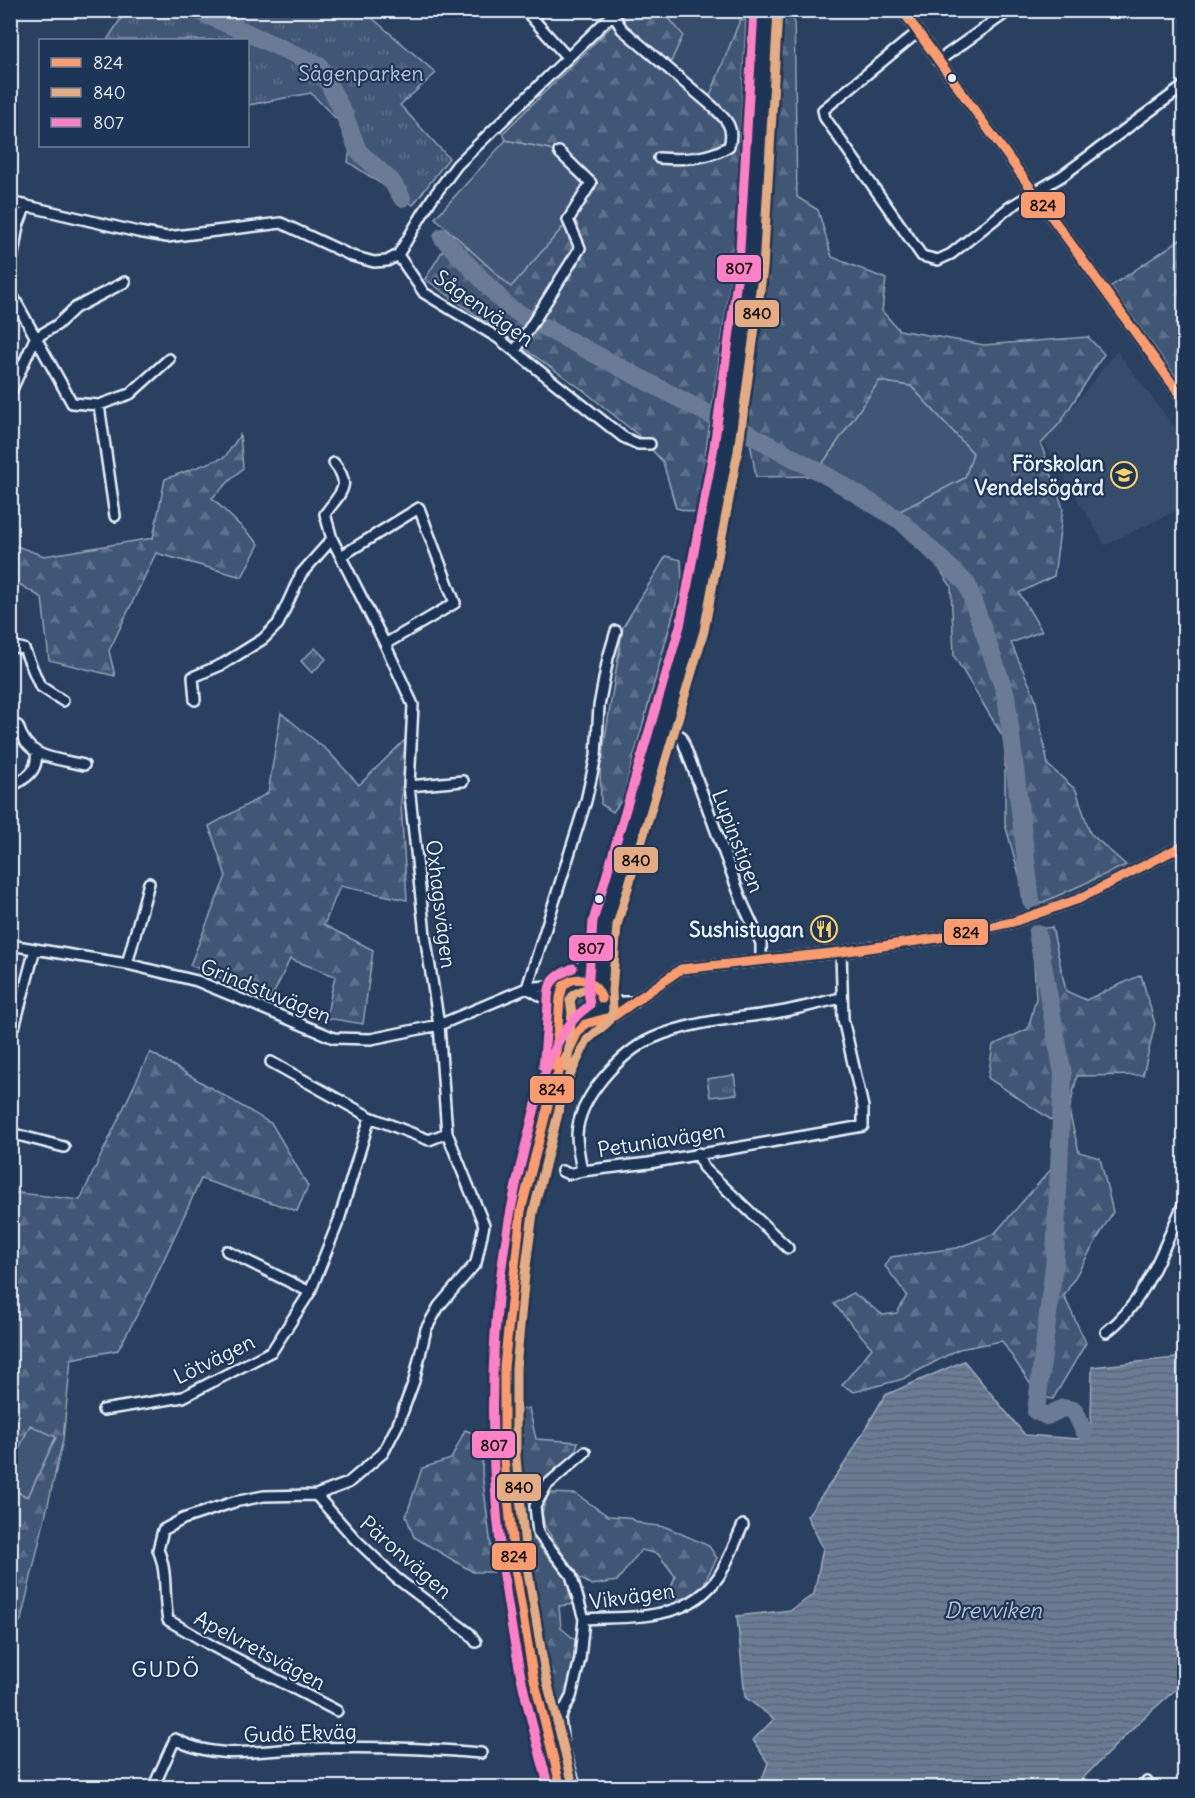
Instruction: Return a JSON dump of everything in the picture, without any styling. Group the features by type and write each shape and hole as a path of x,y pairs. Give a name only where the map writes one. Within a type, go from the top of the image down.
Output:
{"main road":[{"path":"572,982 605,923 692,629 726,449 751,267 766,10"},
{"path":"554,1082 577,1034 599,1014 605,923"},
{"path":"561,1788 529,1653 515,1568 504,1449 504,1367 521,1211 554,1082 561,989 572,982 588,980 601,995"},
{"path":"559,1008 570,1022 589,1022"}],"street":[{"path":"525,10 567,57"},
{"path":"902,10 1185,400"},
{"path":"938,61 1010,10"},
{"path":"10,202 167,237 281,223 374,262 387,261 398,255 431,200 457,165 615,12 622,29 712,106 726,119 732,131 729,146 717,154 659,158"},
{"path":"918,32 823,110 825,118 922,256 938,260 951,254 1010,207 1062,176 1185,86"},
{"path":"514,351 580,248 568,220 591,183 559,152"},
{"path":"10,271 18,226 26,205"},
{"name":"Sågenvägen","path":"398,255 424,293 514,351 623,437 638,444 650,444"},
{"path":"10,394 35,338 57,325 75,308 124,282"},
{"path":"10,291 72,403 99,405 130,394 169,359"},
{"path":"99,405 115,516"},
{"name":"Oxhagsvägen","path":"334,463 344,476 344,486 325,514 332,539 386,644 412,705 408,786 425,935 439,1025"},
{"path":"341,556 418,508 455,603 386,644"},
{"path":"195,700 193,676 223,664 263,639 278,624 301,574 332,539"},
{"path":"559,1008 527,988 586,801 596,756 601,696 616,631"},
{"path":"10,646 24,649 40,686 63,701"},
{"path":"18,726 22,742 36,753 84,765"},
{"name":"Lupinstigen","path":"681,736 742,904 761,944 761,959"},
{"path":"10,781 17,783 33,772 37,762 36,753"},
{"path":"408,786 463,781"},
{"path":"589,1022 614,1016 681,969 841,952 938,938 1013,922 1079,899 1185,845"},
{"path":"127,964 149,883"},
{"name":"Grindstuvägen","path":"10,945 127,964 197,981 334,1038 371,1038 439,1025 527,988 572,982"},
{"path":"10,1031 15,1024 35,949"},
{"name":"Petuniavägen","path":"841,952 843,1019 863,1107 863,1126 649,1163 582,1171 577,1135 579,1118 599,1082 652,1038 678,1029 841,998"},
{"path":"601,995 616,1002 635,1002"},
{"name":"Apelvretsvägen","path":"337,1711 214,1647 168,1620 164,1600 164,1562 158,1550 163,1530 183,1519 264,1496 316,1495 348,1483 383,1453 398,1424 414,1381 426,1329 440,1306 476,1263 484,1225 447,1133 439,1025"},
{"path":"271,1062 370,1117 429,1140 447,1133"},
{"name":"Lötvägen","path":"103,1410 183,1397 272,1351 310,1292 339,1220 370,1117"},
{"path":"10,1133 64,1147"},
{"path":"698,1153 703,1167 788,1248"},
{"path":"562,1171 569,1174 582,1171"},
{"path":"1106,1332 1121,1321 1136,1301 1185,1203"},
{"path":"227,1251 310,1292"},
{"path":"584,1619 571,1575 537,1533 535,1506 547,1485 585,1452"},
{"name":"Päronvägen","path":"316,1495 396,1578 469,1633 476,1642"},
{"name":"Vikvägen","path":"576,1788 563,1746 560,1718 571,1697 580,1659 584,1619 645,1616 677,1611 699,1599 719,1576 742,1525"},
{"name":"Gudö Ekväg","path":"153,1788 175,1739 190,1748 251,1754 296,1749 437,1749 481,1754"}],"shaded area":[{"path":"663,11 743,11 709,99 670,64 683,35"},
{"name":"Förskolan Vendelsögård","path":"1117,351 1184,440 1184,507 1105,545 1044,443"}],"green space":[{"name":"Sågenparken","path":"126,11 364,11 436,73 400,105 449,158 413,205 348,162 352,135 311,93 249,105 249,39 108,39"},
{"path":"627,11 663,11 683,35 670,64 709,98 740,20 746,20 734,254 697,513 676,508 663,462 638,435 583,390 425,279 453,234 511,287 565,225 567,208 582,191 584,181 550,149 506,140 503,133"},
{"path":"778,11 794,11 797,197 818,210 832,257 886,279 882,311 899,330 984,345 1088,337 1104,354 1060,423 1041,444 1063,508 1054,576 1019,593 1042,631 1011,643 1035,697 1048,765 1076,790 1090,833 1126,865 1039,904 1022,885 1005,824 1005,740 954,656 951,586 900,511 965,478 973,453 911,386 879,381 814,476 756,477 747,424 766,253"},
{"path":"506,140 550,149 584,181 567,214 565,225 511,288 435,218"},
{"path":"1184,237 1184,388 1110,287"},
{"path":"879,381 911,386 973,453 965,478 900,511 814,476"},
{"path":"240,435 243,468 212,498 259,544 242,577 156,553 109,651 115,676 49,660 42,598 11,579 11,544 44,556 153,538 165,479 225,457"},
{"path":"666,556 681,560 682,582 622,800 613,812 601,804 600,769 623,627"},
{"path":"315,648 326,659 312,673 301,661"},
{"path":"281,713 328,751 359,785 407,738 401,804 407,900 340,886 324,925 373,950 363,1024 326,1018 335,976 290,959 271,999 190,965 226,876 209,826 268,793"},
{"path":"1052,927 1066,991 1086,1000 1141,975 1155,1024 1143,1075 1077,1076 1069,1111 1079,1152 1100,1158 1113,1212 1064,1296 1086,1343 1053,1399 1039,1397 1002,1341 959,1349 903,1379 854,1392 842,1385 872,1348 834,1304 853,1293 883,1315 897,1313 907,1295 885,1266 891,1257 957,1248 995,1233 1053,1167 1056,1123 988,1078 993,1045 1028,1029 1036,998 1032,930"},
{"path":"581,990 591,994 595,1004 591,1014 581,1018 571,1014 567,1004 571,994"},
{"path":"150,1052 272,1124 308,1186 297,1211 201,1179 146,1298 118,1350 71,1359 63,1440 21,1620 11,1637 11,1489 28,1497 56,1437 30,1425 11,1466 11,1192 80,1200"},
{"path":"734,1075 737,1094 710,1097 707,1079"},
{"path":"529,1408 536,1439 578,1442 575,1453 532,1489 528,1515 538,1545 568,1581 575,1604 559,1606 561,1628 575,1640 572,1678 560,1706 549,1707 529,1612 512,1476 513,1411"},
{"path":"30,1424 56,1437 28,1497 11,1489 11,1466"},
{"path":"465,1430 483,1437 482,1473 494,1572 473,1572 414,1537 406,1516 422,1468 451,1459"},
{"path":"548,1493 576,1494 608,1516 627,1517 642,1524 666,1527 709,1546 717,1558 702,1587 686,1599 668,1598 675,1576 658,1554 641,1550 617,1581 592,1585 579,1578 545,1527 542,1513"}],"water":[{"name":"Drevviken","path":"1184,1357 1184,1682 1138,1723 1074,1787 759,1787 768,1763 753,1740 774,1719 745,1697 737,1616 791,1610 814,1594 823,1548 807,1516 845,1463 885,1395 964,1361 1025,1435 1079,1439 1091,1422 1092,1367"}],"waterway":[{"path":"196,10 319,65 344,114 358,151 392,182 402,198"},
{"path":"442,237 508,307 527,318"},
{"path":"540,325 714,417"},
{"path":"738,428 829,477 901,521 967,584 1006,695 1031,901"},
{"path":"1037,933 1063,1074 1055,1258 1036,1411 1047,1416 1063,1408 1074,1410 1084,1431"}],"transit line":[{"name":"807","path":"549,1788 521,1677 500,1545 493,1412 494,1345 500,1279 510,1213 543,1078 566,1030 590,1005 588,990 593,921 680,626 714,447 739,266 754,10"},
{"name":"824","path":"902,10 1184,400"},
{"name":"840","path":"573,1785 545,1673 527,1566 516,1458 516,1368 525,1274 533,1213 565,1086 587,1040 608,1022 613,1011 612,991 617,925 704,631 738,451 763,269 778,11"},
{"name":"824","path":"561,1788 533,1675 515,1568 504,1459 504,1367 521,1211 554,1082 577,1034 585,1024 614,1016 681,969 841,952 938,938 1013,922 1079,899 1184,845"},
{"name":"807","path":"543,1066 548,993 556,977 573,968"},
{"name":"824","path":"555,1067 560,998 563,986 580,979 591,984 602,999"},
{"name":"840","path":"567,1068 572,1013 570,1000 574,994 583,990"}],"place":[{"name":"Förskolan Vendelsögård","path":"1124,475"},
{"name":"Sushistugan","path":"824,929"}],"district":[{"name":"GUDÖ","path":"166,1669"}]}
